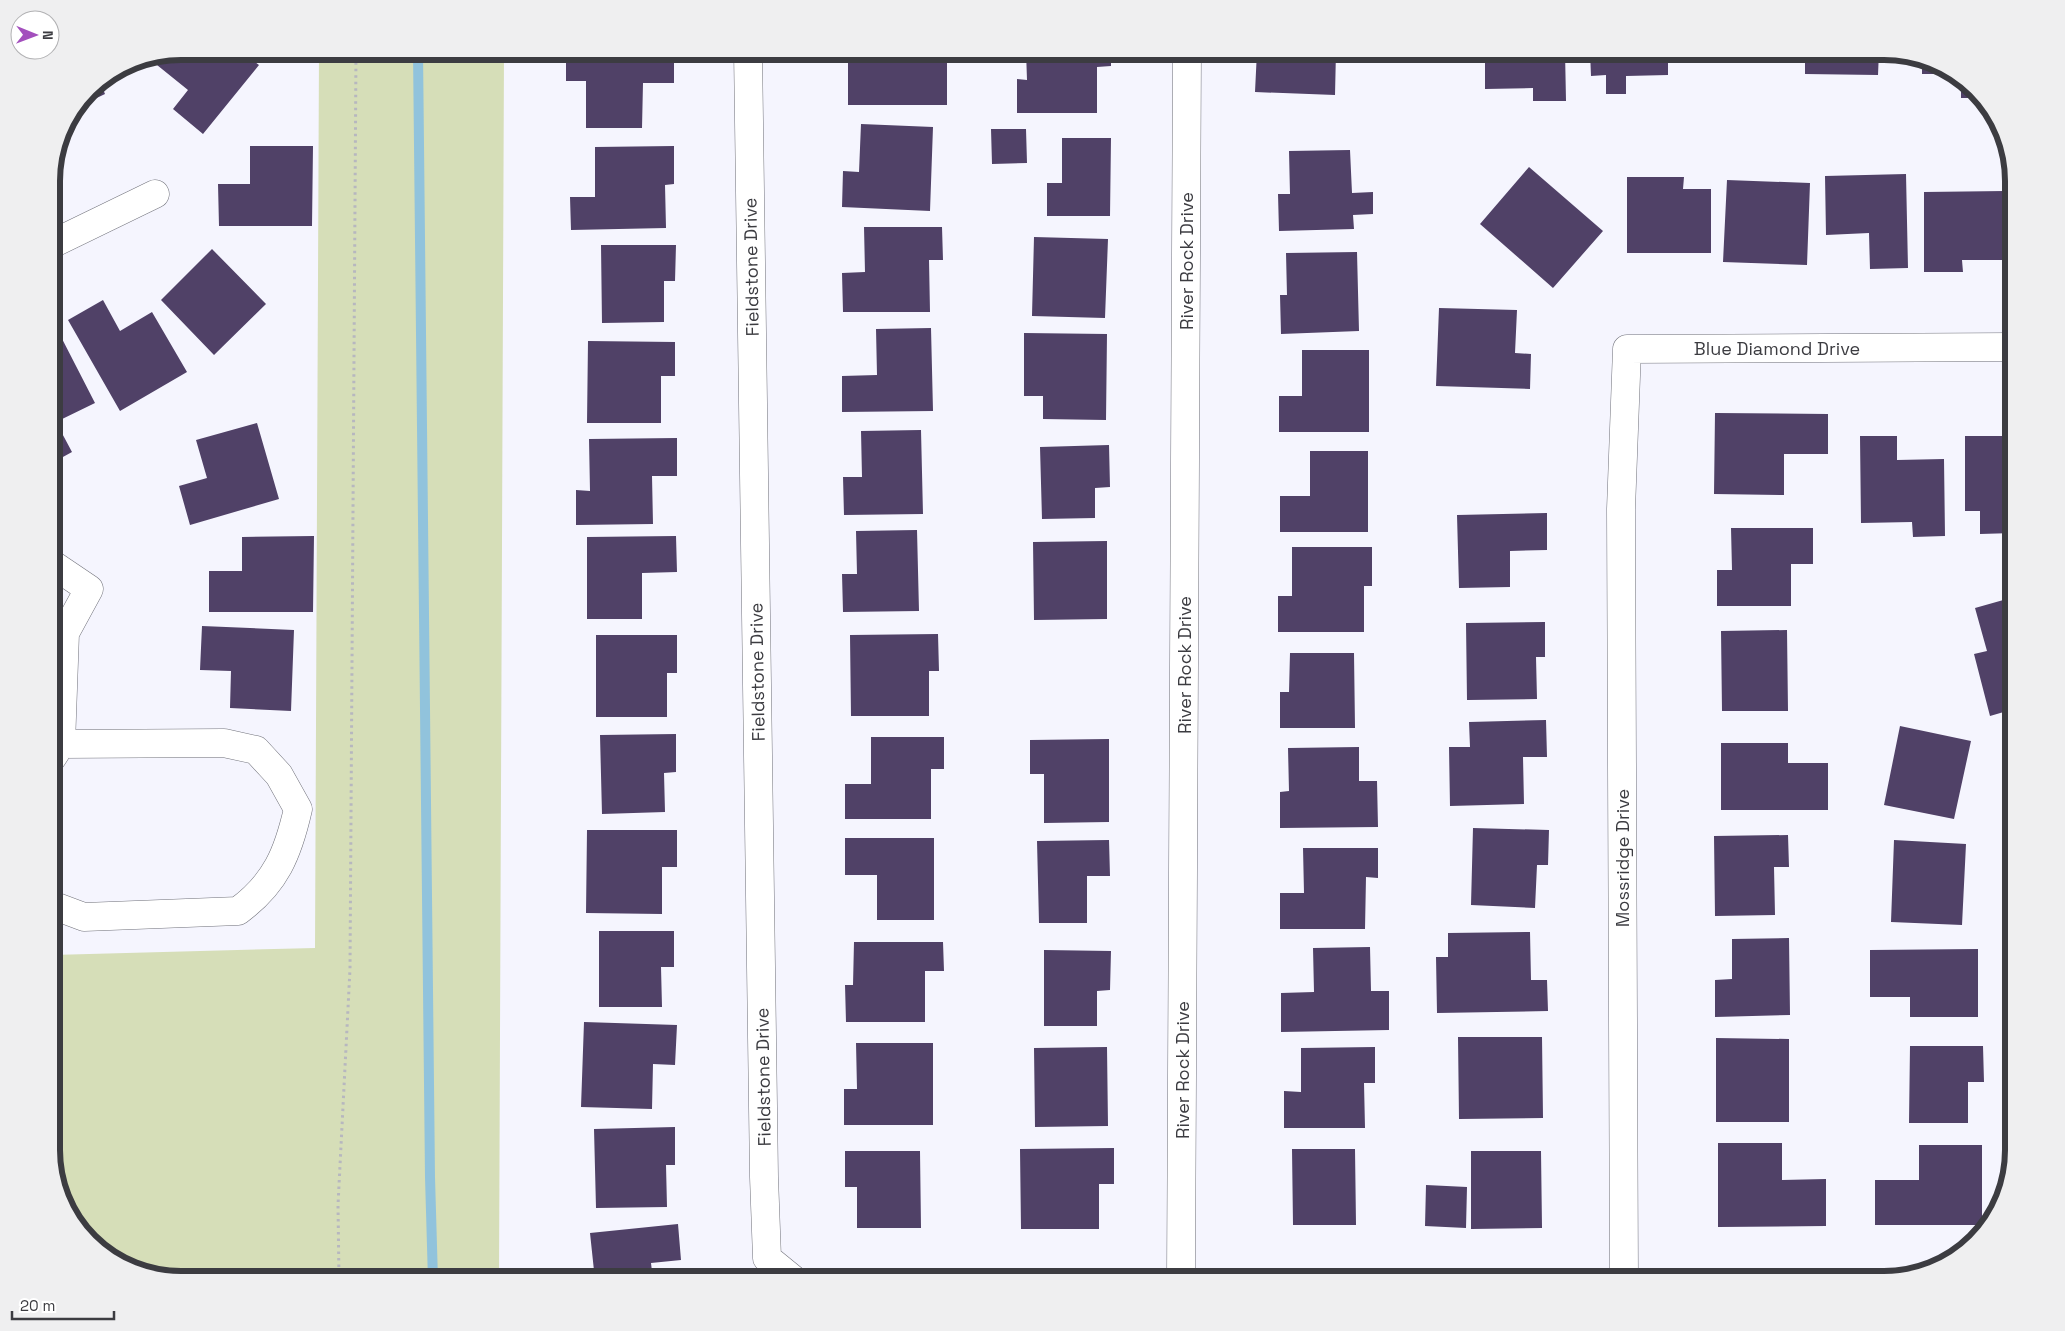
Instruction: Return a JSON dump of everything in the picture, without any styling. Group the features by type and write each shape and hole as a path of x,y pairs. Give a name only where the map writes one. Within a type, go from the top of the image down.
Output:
{"street":[{"name":"Fieldstone Drive","path":"748,60 765,1204 767,1258 783,1271"},
{"name":"River Rock Drive","path":"1181,1271 1187,60"},
{"path":"60,240 155,194"},
{"name":"Blue Diamond Drive","path":"1624,436 1627,349 2005,347"},
{"name":"Mossridge Drive","path":"1624,436 1620,509 1624,1271"},
{"path":"60,569 89,589 64,633 60,692"},
{"path":"60,751 224,743 256,750 279,775 298,809 291,841 276,873 254,899 238,911 84,917 60,910"}],"path":[{"path":"340,1271 338,1205 350,969 356,60"}],"green space":[{"path":"319,60 504,60 499,1271 165,1270 135,1262 114,1251 90,1230 76,1210 64,1181 60,1158 60,955 315,948"}],"building":[{"path":"173,60 252,60 259,65 203,134 173,109 188,90 157,65 160,62"},
{"path":"566,60 674,60 674,83 643,83 642,128 586,128 586,81 566,81"},
{"path":"848,60 947,60 947,105 848,105"},
{"path":"1026,60 1111,60 1111,66 1097,67 1097,113 1017,113 1017,79 1027,80"},
{"path":"1257,60 1336,60 1335,95 1255,92"},
{"path":"1394,60 1465,60 1465,63 1394,63"},
{"path":"1485,60 1565,60 1566,101 1533,101 1533,88 1485,89"},
{"path":"1590,60 1668,60 1668,75 1626,76 1626,94 1606,94 1606,75 1591,76"},
{"path":"1805,60 1879,60 1878,75 1805,74"},
{"path":"1922,66 1940,74 1922,74"},
{"path":"1961,88 1972,98 1961,98"},
{"path":"103,89 105,94 90,101"},
{"path":"861,124 933,127 930,211 842,207 843,171 859,172"},
{"path":"991,129 1026,129 1027,163 992,164"},
{"path":"1062,138 1111,138 1110,216 1047,216 1047,183 1062,183"},
{"path":"250,146 313,146 312,226 219,226 218,184 250,184"},
{"path":"674,146 674,184 665,185 666,228 571,230 570,197 595,197 595,147"},
{"path":"1350,150 1352,193 1373,192 1373,214 1353,215 1354,229 1279,231 1278,194 1290,194 1289,151"},
{"path":"1529,167 1603,231 1553,288 1480,224"},
{"path":"1906,174 1908,268 1870,269 1869,233 1826,235 1825,176"},
{"path":"1627,177 1684,177 1683,189 1711,189 1711,253 1627,253"},
{"path":"1727,180 1810,183 1807,265 1723,262"},
{"path":"2005,191 2005,260 1962,260 1963,272 1924,272 1924,192"},
{"path":"864,227 942,227 943,260 929,260 930,312 843,312 842,273 865,272"},
{"path":"1034,237 1108,239 1105,318 1032,316"},
{"path":"601,245 676,245 675,281 664,281 664,322 602,323"},
{"path":"212,249 266,304 214,355 161,300"},
{"path":"1357,252 1359,331 1281,334 1280,295 1287,295 1286,253"},
{"path":"103,300 120,331 152,312 187,372 120,411 68,320"},
{"path":"1439,308 1517,310 1515,353 1531,354 1530,389 1436,386"},
{"path":"931,328 933,411 842,412 842,376 877,375 876,329"},
{"path":"1024,333 1107,334 1106,420 1043,419 1043,396 1024,396"},
{"path":"60,335 95,403 60,420"},
{"path":"588,341 675,342 675,376 661,376 661,423 587,423"},
{"path":"1302,350 1369,350 1369,432 1279,432 1279,396 1302,396"},
{"path":"1715,413 1828,414 1828,454 1784,454 1784,495 1714,494"},
{"path":"257,423 279,499 190,525 179,486 207,478 196,440"},
{"path":"60,430 72,452 60,459"},
{"path":"921,430 923,514 844,515 843,477 862,477 861,431"},
{"path":"1860,436 1897,436 1897,460 1944,459 1945,536 1913,537 1912,522 1861,523"},
{"path":"1965,436 2002,436 2002,448 2005,448 2005,533 1980,534 1980,511 1965,511"},
{"path":"677,438 677,476 652,476 653,524 576,525 576,490 590,491 589,439"},
{"path":"1109,445 1110,487 1095,488 1095,518 1042,519 1040,447"},
{"path":"1310,451 1368,451 1368,532 1280,532 1280,496 1310,496"},
{"path":"1547,513 1547,550 1510,551 1510,587 1459,588 1457,515"},
{"path":"1731,528 1813,528 1813,564 1791,564 1791,606 1717,606 1717,570 1732,570"},
{"path":"917,530 919,611 843,612 842,574 857,574 856,531"},
{"path":"314,536 313,612 209,612 209,571 242,571 242,537"},
{"path":"676,536 677,572 642,573 642,619 587,619 587,537"},
{"path":"1107,541 1107,619 1034,620 1033,542"},
{"path":"1292,547 1372,547 1372,586 1364,586 1364,632 1278,632 1278,596 1292,596"},
{"path":"2005,600 2005,712 1990,716 1974,654 1987,651 1975,608"},
{"path":"1545,622 1545,657 1536,657 1537,699 1467,700 1466,623"},
{"path":"202,626 294,630 291,711 230,708 231,671 200,670"},
{"path":"1787,630 1788,711 1722,711 1721,631"},
{"path":"938,634 939,671 929,671 929,716 851,716 850,635"},
{"path":"596,635 677,635 677,673 667,673 667,717 596,717"},
{"path":"1290,653 1354,653 1355,728 1280,728 1280,692 1289,692"},
{"path":"1546,720 1547,757 1523,757 1524,804 1450,806 1449,747 1470,747 1469,722"},
{"path":"1900,726 1971,741 1954,819 1884,805"},
{"path":"676,734 676,772 664,773 665,812 602,814 600,735"},
{"path":"871,737 944,737 944,769 931,769 931,819 845,819 845,784 871,784"},
{"path":"1109,739 1109,822 1044,823 1044,774 1030,774 1030,740"},
{"path":"1721,743 1788,743 1788,763 1828,763 1828,810 1721,810"},
{"path":"1359,747 1359,781 1377,781 1378,827 1280,828 1280,792 1289,791 1288,748"},
{"path":"1473,828 1549,830 1548,865 1537,865 1535,908 1471,905"},
{"path":"587,830 677,830 677,867 662,867 662,914 586,913"},
{"path":"1788,835 1789,867 1774,867 1775,915 1715,916 1714,836"},
{"path":"845,838 934,838 934,920 877,920 877,875 845,875"},
{"path":"1109,840 1110,876 1087,876 1087,923 1039,923 1037,841"},
{"path":"1894,840 1966,844 1962,925 1891,922"},
{"path":"1303,848 1378,848 1378,878 1366,877 1365,929 1280,929 1280,893 1304,893"},
{"path":"599,931 674,931 674,967 661,967 662,1007 599,1007"},
{"path":"1530,932 1531,980 1547,980 1548,1011 1437,1013 1436,957 1448,957 1448,933"},
{"path":"1789,938 1790,1015 1715,1017 1715,980 1732,979 1732,939"},
{"path":"854,942 943,942 944,971 925,971 925,1022 846,1022 845,985 853,985"},
{"path":"1370,947 1371,991 1389,991 1389,1030 1281,1032 1281,993 1314,992 1313,948"},
{"path":"1978,949 1978,1017 1910,1017 1910,997 1870,997 1870,950"},
{"path":"1044,950 1111,951 1110,990 1097,991 1097,1026 1044,1026"},
{"path":"584,1022 677,1025 675,1065 653,1064 652,1109 581,1107"},
{"path":"1458,1037 1542,1037 1543,1118 1459,1119"},
{"path":"1716,1038 1789,1039 1789,1122 1716,1122"},
{"path":"856,1043 933,1043 933,1125 844,1125 844,1089 857,1089"},
{"path":"1910,1046 1983,1046 1984,1082 1968,1082 1968,1123 1909,1123"},
{"path":"1107,1047 1108,1126 1035,1127 1034,1048"},
{"path":"1375,1047 1375,1083 1364,1083 1365,1128 1284,1128 1284,1091 1301,1092 1301,1048"},
{"path":"675,1127 675,1165 666,1165 667,1207 596,1208 594,1129"},
{"path":"1718,1143 1782,1143 1782,1180 1826,1179 1826,1226 1718,1227"},
{"path":"1919,1145 1982,1145 1982,1221 1979,1225 1875,1225 1875,1180 1919,1180"},
{"path":"1114,1148 1114,1184 1099,1184 1099,1229 1021,1229 1020,1149"},
{"path":"1292,1149 1355,1149 1356,1225 1293,1225"},
{"path":"845,1151 920,1151 921,1228 857,1228 857,1187 845,1187"},
{"path":"1471,1151 1541,1151 1542,1228 1471,1229"},
{"path":"1426,1185 1467,1187 1466,1228 1425,1226"},
{"path":"678,1224 681,1260 651,1263 652,1271 594,1271 590,1233"}],"waterway":[{"path":"418,60 430,1177 433,1271"}]}
